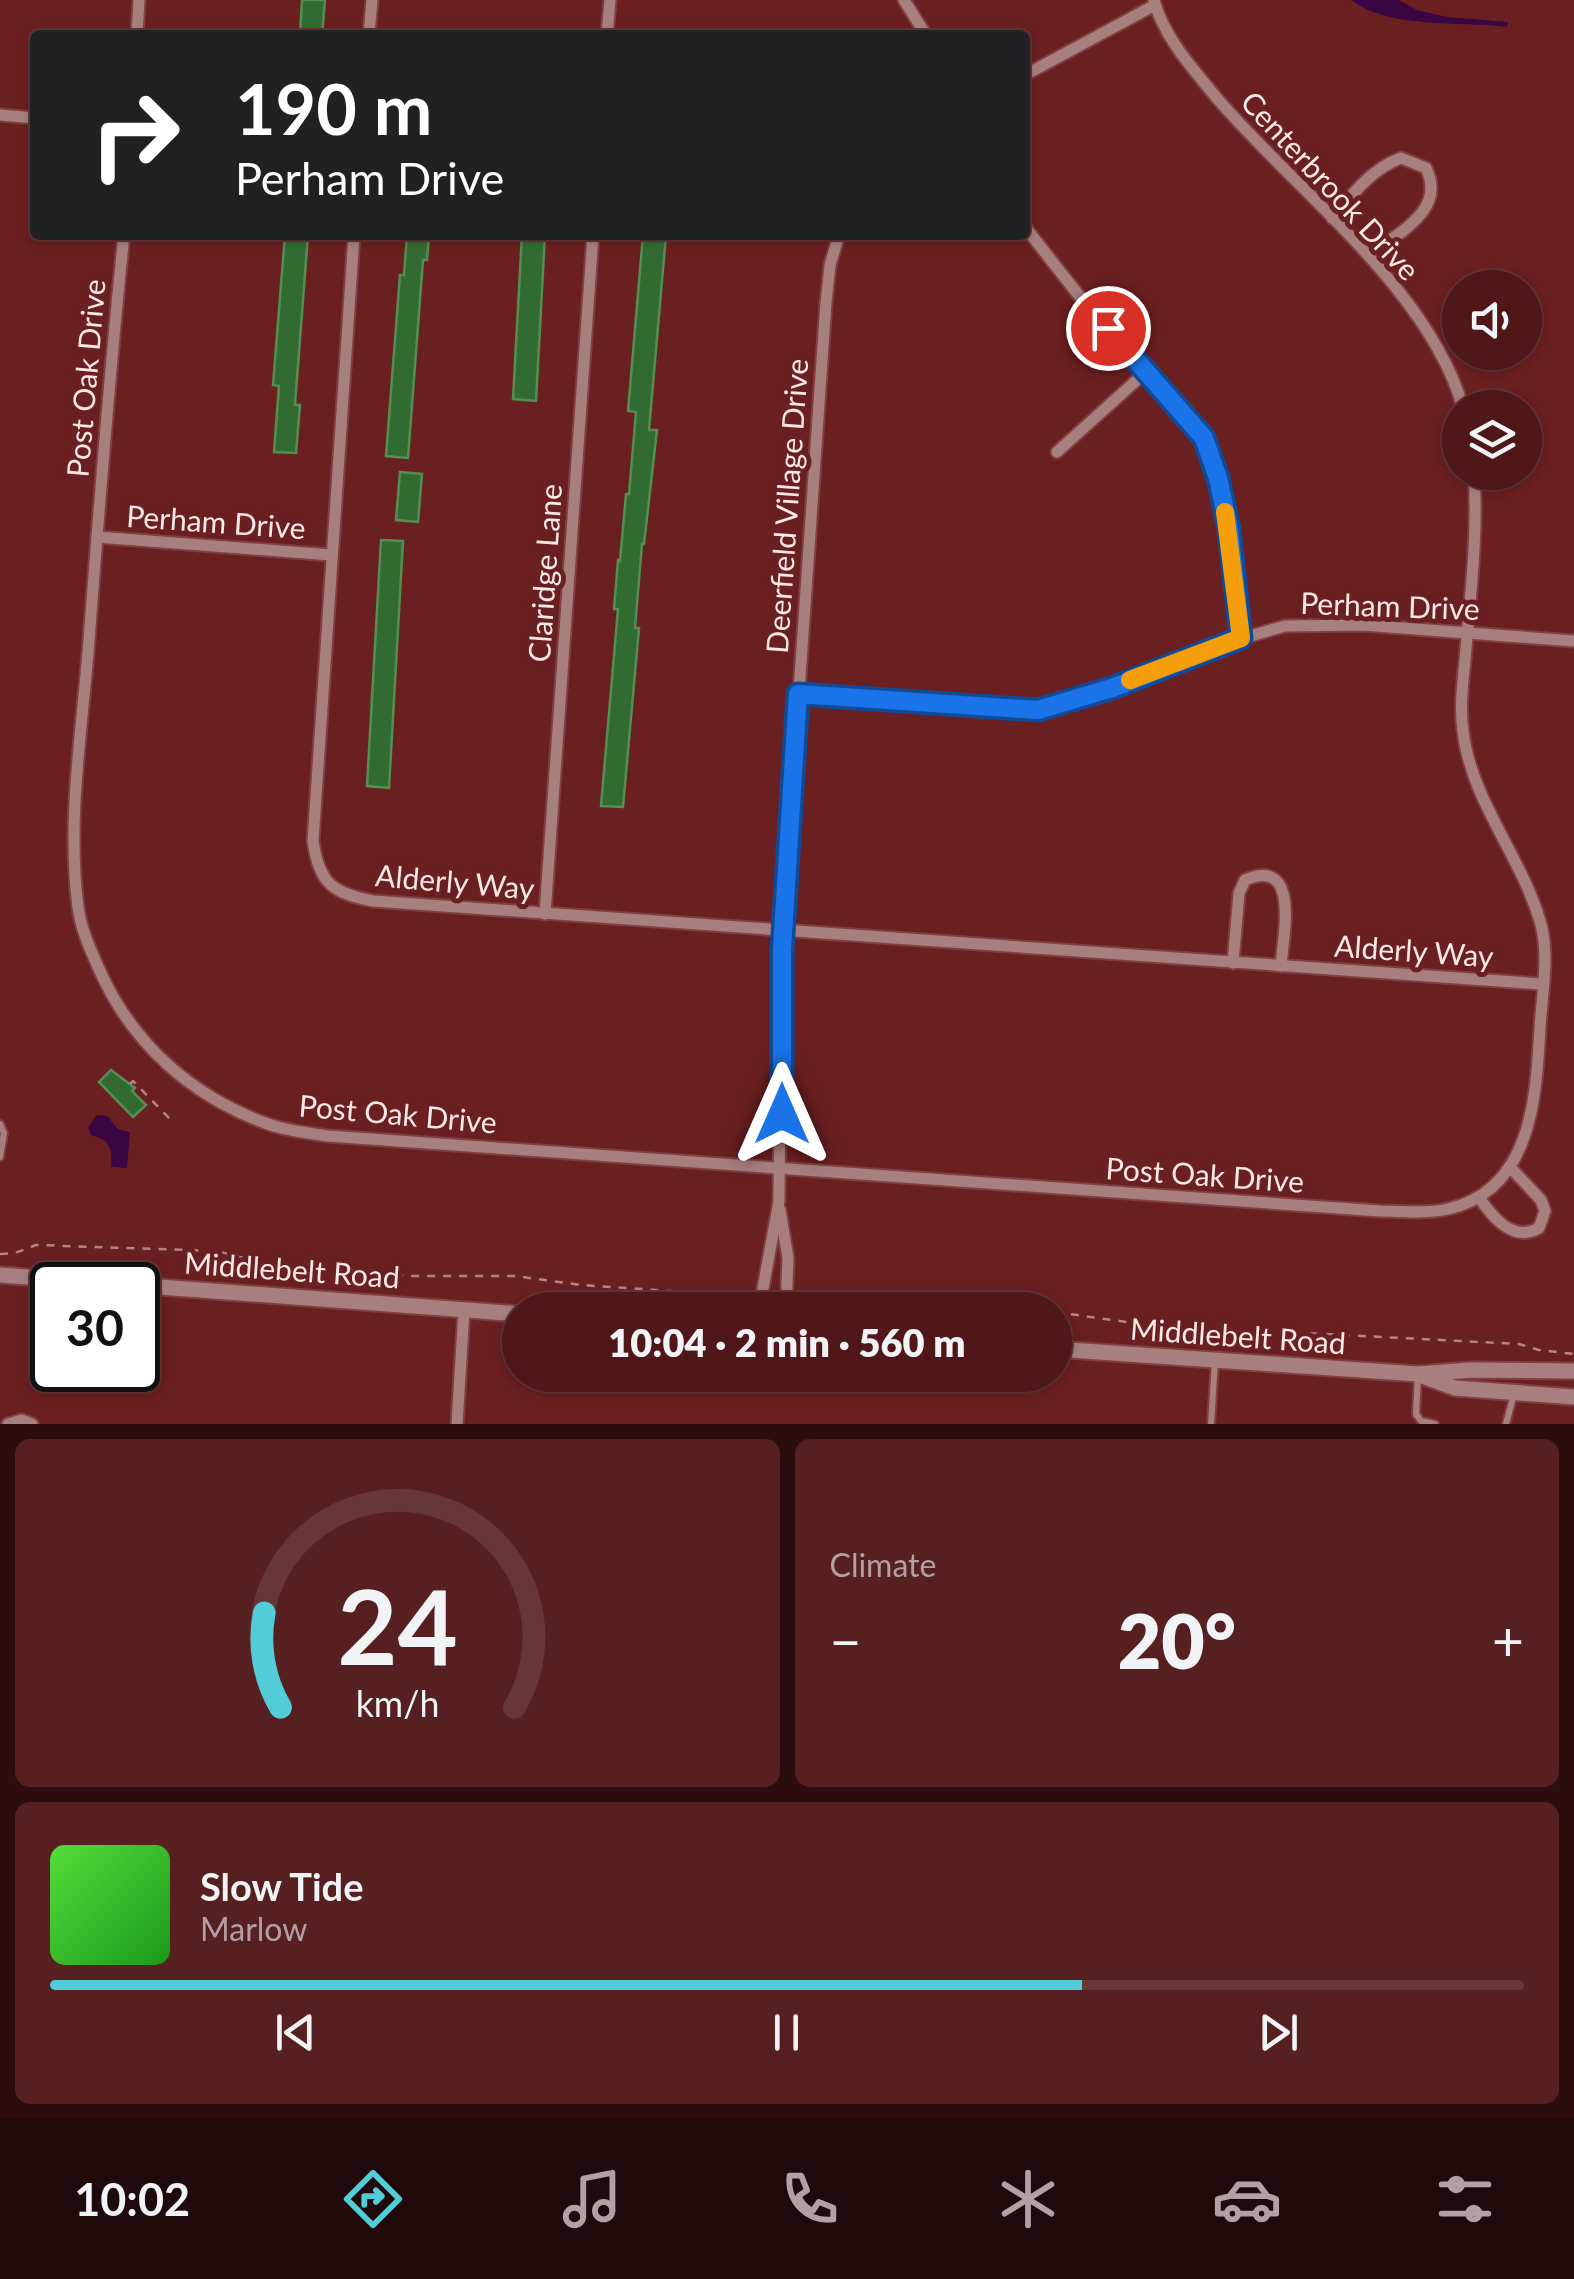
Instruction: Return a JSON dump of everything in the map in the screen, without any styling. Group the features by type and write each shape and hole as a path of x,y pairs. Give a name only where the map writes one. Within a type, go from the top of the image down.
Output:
{"street":[{"path":"137,30 140,0"},
{"path":"370,30 372,0"},
{"path":"608,30 610,0"},
{"path":"907,1 923,30"},
{"path":"1030,72 1155,2"},
{"name":"Centerbrook Drive","path":"1155,2 1164,26 1213,93 1369,256 1439,346 1456,390"},
{"path":"0,116 30,118"},
{"path":"1332,218 1386,163 1401,158 1426,168 1433,182 1428,208 1369,256"},
{"path":"1030,233 1204,438 1229,529 1241,638"},
{"name":"Post Oak Drive","path":"123,240 108,381 77,786 78,910 84,934 116,1008 173,1070 211,1098 271,1126 328,1136 1380,1211 1446,1210 1493,1187 1510,1167"},
{"name":"Alderly Way","path":"354,240 313,840 322,875 335,889 373,901 1542,984"},
{"name":"Claridge Lane","path":"545,914 593,240"},
{"name":"Deerfield Village Drive","path":"761,1292 779,1201 783,931 826,303 830,264 837,240"},
{"path":"1056,452 1148,370"},
{"path":"1474,490 1474,555 1462,726 1466,755 1532,896 1542,926 1536,1092 1526,1137 1510,1167 1541,1200 1545,1211 1539,1228 1527,1234 1518,1233 1498,1221 1478,1197"},
{"name":"Perham Drive","path":"96,537 331,554"},
{"name":"Perham Drive","path":"798,694 1038,710 1112,688 1269,628 1320,624 1574,641"},
{"path":"1233,963 1239,893 1245,880 1258,875 1270,876 1280,883 1285,894 1282,966"},
{"name":"Deerfield Village Drive","path":"779,1201 788,1258 787,1292"},
{"name":"Middlebelt Road","path":"0,1275 502,1313"},
{"path":"456,1424 464,1310"},
{"name":"Middlebelt Road","path":"1072,1350 1418,1374 1472,1370 1574,1372"},
{"name":"Middlebelt Road","path":"1418,1374 1455,1388 1574,1398"},
{"path":"8,1424 22,1420 32,1424"}],"lane":[{"path":"0,1124 4,1133 0,1157"},
{"path":"1211,1424 1215,1360"},
{"path":"1418,1374 1416,1414 1421,1421 1435,1424"},
{"path":"1506,1424 1514,1394"}],"path":[{"path":"130,1084 171,1120"},
{"path":"0,1254 36,1245 216,1251 274,1266 316,1262 410,1276 516,1276 647,1292"},
{"path":"1072,1314 1148,1325 1520,1344 1574,1354"}],"shaded area":[{"path":"1351,0 1399,0 1417,10 1447,17 1508,22 1507,27 1404,20 1366,9"},
{"path":"97,1115 107,1116 118,1129 130,1132 127,1168 111,1167 109,1146 91,1135 88,1127"}],"building":[{"path":"302,0 325,0 322,30 300,30"},
{"path":"285,240 308,240 295,405 300,405 296,453 274,452 279,386 273,385"},
{"path":"407,240 429,240 427,260 423,260 408,458 386,456 400,275 404,275"},
{"path":"522,240 545,240 536,401 513,399"},
{"path":"643,240 666,240 649,430 657,430 642,544 635,628 639,628 623,807 601,806 618,609 614,609 618,560 636,412 628,411"},
{"path":"400,472 422,474 418,522 396,520"},
{"path":"381,540 403,541 389,788 367,786"},
{"path":"111,1070 135,1088 132,1091 146,1105 133,1117 99,1082"}],"slow traffic":[{"path":"1130,680 1241,638 1225,512"}],"route":[{"path":"782,1114 782,950 798,694 1038,710 1112,688 1241,638 1229,529 1204,438 1108,328"}]}
